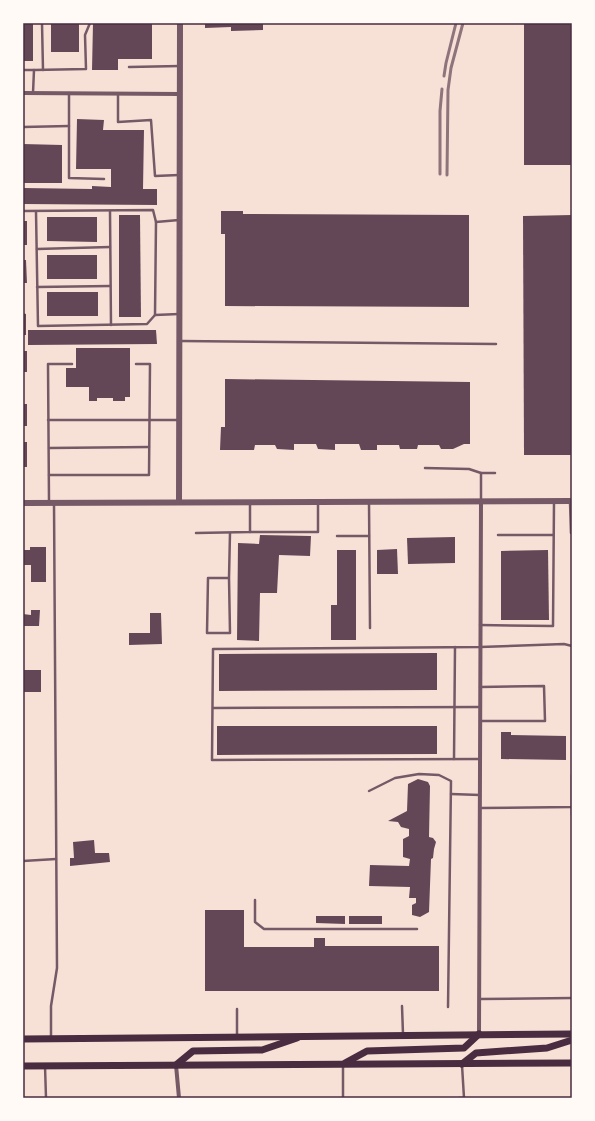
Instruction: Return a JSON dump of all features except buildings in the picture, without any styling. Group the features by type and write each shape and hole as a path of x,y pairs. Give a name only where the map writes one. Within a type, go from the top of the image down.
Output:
{"main road":[{"path":"23,1039 403,1034 572,1034"},
{"path":"343,1064 367,1051 464,1048 479,1034"},
{"path":"176,1065 193,1051 262,1050 304,1036"},
{"path":"462,1064 476,1053 547,1048 572,1040"},
{"path":"23,1066 572,1063"}],"street":[{"path":"179,502 180,23"},
{"path":"23,93 180,94"},
{"path":"23,503 571,501"},
{"path":"479,1034 481,502"},
{"path":"176,1065 179,1098"}],"lane":[{"path":"42,23 43,70"},
{"path":"23,70 86,69 85,35 90,23"},
{"path":"129,67 180,66"},
{"path":"33,93 34,70"},
{"path":"69,94 69,178 104,179"},
{"path":"118,94 118,122 151,120 155,176 180,175"},
{"path":"23,127 69,126"},
{"path":"23,211 153,210 156,222 155,315 147,324 38,326 36,212"},
{"path":"110,211 111,325"},
{"path":"156,222 180,220"},
{"path":"37,249 110,247"},
{"path":"37,287 110,286"},
{"path":"155,315 179,314"},
{"path":"179,341 496,344"},
{"path":"51,1039 51,1006 57,968 52,503 49,475 48,364 72,364"},
{"path":"49,475 149,475 150,364 136,364"},
{"path":"48,420 179,420"},
{"path":"49,448 149,447"},
{"path":"425,468 469,469 481,473 495,473"},
{"path":"481,473 481,502"},
{"path":"480,625 553,626 554,501"},
{"path":"571,501 572,533"},
{"path":"250,502 250,532"},
{"path":"196,533 318,532 318,502"},
{"path":"369,502 370,628"},
{"path":"229,578 208,578 208,633 230,633 230,533"},
{"path":"498,535 553,535"},
{"path":"336,536 369,536"},
{"path":"480,759 212,760 213,649 480,648 564,644 572,646"},
{"path":"454,759 455,647"},
{"path":"480,686 544,686 545,721 480,721"},
{"path":"213,708 480,707"},
{"path":"369,791 395,778 419,774 439,775 451,781 448,1007"},
{"path":"572,775 572,815"},
{"path":"451,794 480,795"},
{"path":"480,808 572,807"},
{"path":"23,861 56,859"},
{"path":"255,900 255,922 264,930 416,928"},
{"path":"479,998 572,998"},
{"path":"402,1006 403,1034"},
{"path":"237,1009 238,1036"},
{"path":"343,1064 343,1098"},
{"path":"459,1098 464,1098 462,1064"},
{"path":"45,1066 46,1098"}],"railway":[{"path":"444,76 456,23"},
{"path":"447,175 448,90 451,68 463,23"},
{"path":"440,174 440,111 442,89"}]}
